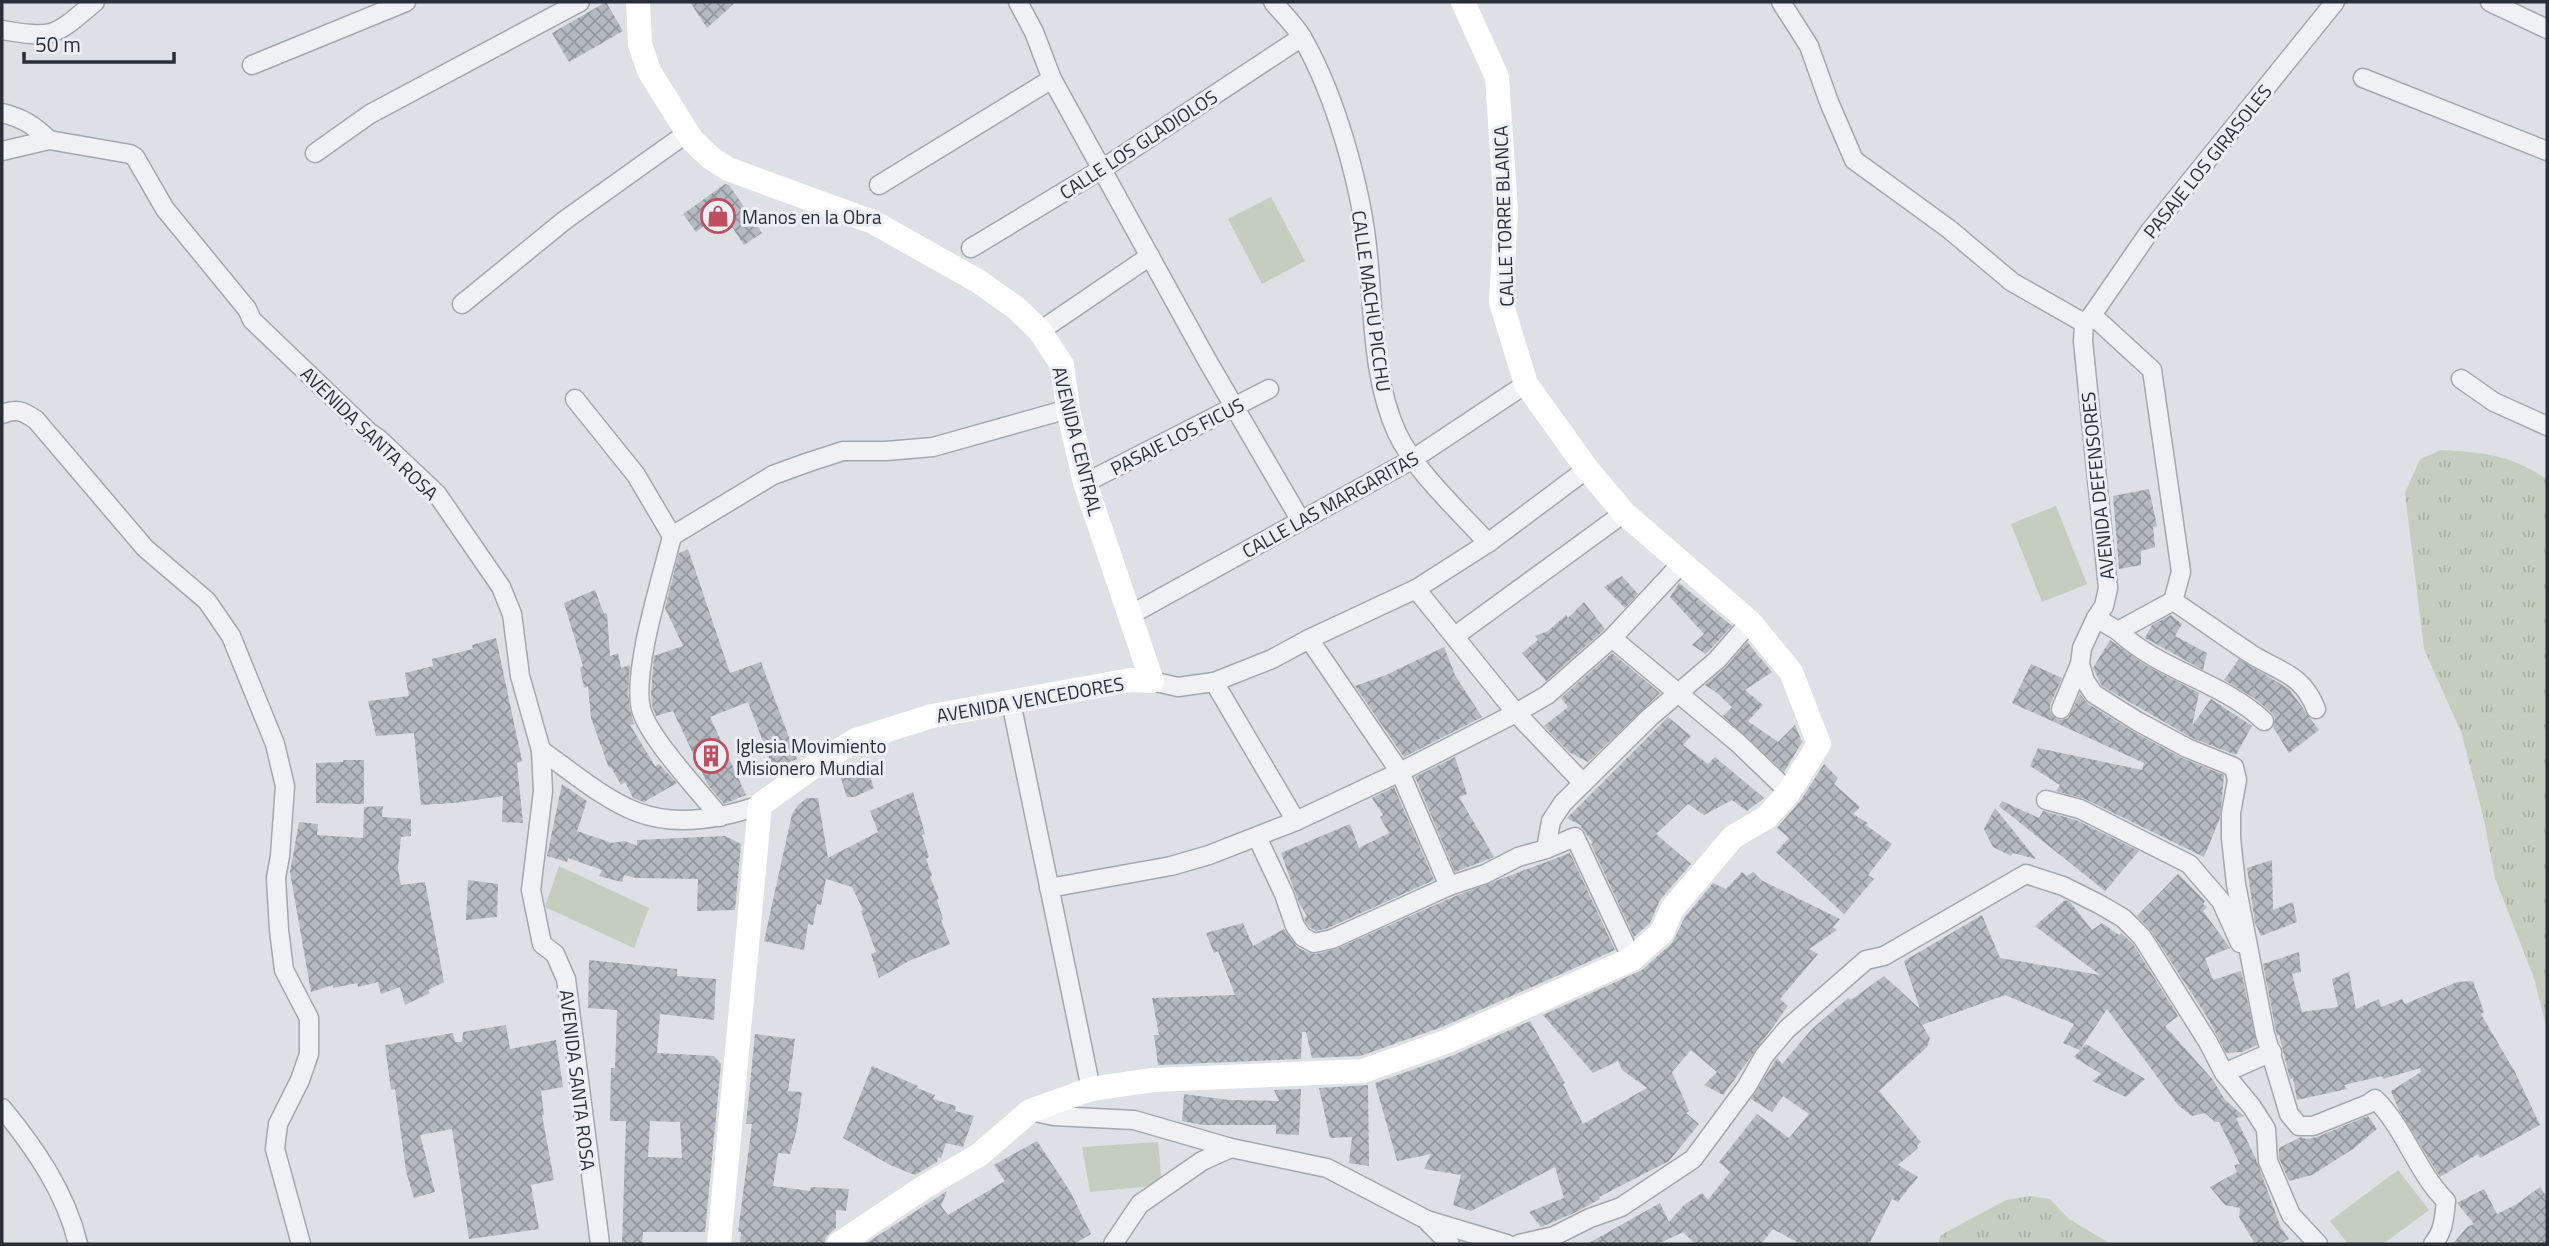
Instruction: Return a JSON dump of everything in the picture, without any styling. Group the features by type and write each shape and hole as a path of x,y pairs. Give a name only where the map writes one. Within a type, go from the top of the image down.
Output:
{"street":[{"path":"2,30 36,36 54,34 95,2"},
{"path":"252,65 406,2"},
{"path":"315,153 370,114 580,2"},
{"name":"AVENIDA CENTRAL","path":"638,2 640,44 649,71 687,133 710,158 728,169 832,206 884,228 978,281 1016,308 1040,331 1062,365 1068,409 1085,483 1152,681"},
{"path":"1018,2 1034,32 1052,79 1233,407 1301,521"},
{"name":"CALLE MACHU PICCHU","path":"1273,2 1302,37 1335,109 1367,244 1376,356 1385,400 1398,434 1413,459 1488,543"},
{"name":"CALLE TORRE BLANCA","path":"1463,2 1497,77 1506,211 1502,302 1526,384 1587,469 1624,513 1750,622 1791,672 1819,744 1789,792"},
{"path":"1781,2 1809,46 1854,160 1949,229 2012,282 2088,319 2152,370 2181,572 2174,601 2118,631"},
{"name":"PASAJE LOS GIRASOLES","path":"2088,319 2150,231 2335,2"},
{"path":"2490,2 2547,29"},
{"name":"CALLE LOS GLADIOLOS","path":"971,248 1102,169 1302,37"},
{"path":"2363,78 2547,151"},
{"path":"879,185 1052,79"},
{"path":"2,113 20,117 36,126 49,140"},
{"path":"462,304 565,220 687,133"},
{"name":"AVENIDA SANTA ROSA","path":"2,151 49,140 135,157 165,209 247,309 253,320 437,494 486,563 505,596 512,614 520,676 541,750 543,791 531,890 542,944 555,954 566,979 600,1244"},
{"path":"1040,331 1150,256"},
{"name":"AVENIDA DEFENSORES","path":"2061,709 2080,664 2082,648 2104,606 2108,588 2083,341 2088,319"},
{"path":"2461,379 2494,402 2547,426"},
{"name":"CALLE LAS MARGARITAS","path":"1130,615 1413,459 1526,384"},
{"name":"PASAJE LOS FICUS","path":"1085,483 1269,389"},
{"path":"575,399 636,475 672,536 643,656 639,683 641,709 652,733 720,817"},
{"path":"2,414 13,409 36,420 145,548 207,600 231,636 275,744 285,786 276,878 279,930 284,970 309,1018 309,1054 300,1080 278,1124 275,1149 301,1244"},
{"path":"672,536 773,475 809,462 844,451 933,447 1068,409"},
{"name":"AVENIDA VENCEDORES","path":"541,750 638,812 670,820 720,817 760,805 856,740 932,716 1131,680 1152,681 1178,687 1214,682 1272,659 1416,589 1488,543 1587,469"},
{"path":"1455,636 1624,513"},
{"path":"1049,888 1171,866 1209,855 1296,821 1516,713 1547,695 1612,638 1682,563"},
{"path":"1416,589 1516,713 1583,783"},
{"path":"2174,601 2253,656 2288,672 2311,698 2316,709"},
{"path":"2096,618 2118,631 2132,645 2248,706 2264,721"},
{"path":"1546,849 1551,821 1563,803 1650,717 1717,660 1750,622"},
{"path":"838,1244 979,1155 1022,1117 1091,1089 1153,1080 1363,1071 1448,1041 1632,959 1662,932 1672,909 1733,836 1767,817 1789,792 1679,692 1612,638"},
{"path":"1309,639 1400,772 1449,886"},
{"path":"2080,664 2085,681 2094,694 2187,748 2234,767 2236,780 2231,813 2231,838 2236,884 2265,1034 2289,1114 2299,1126 2312,1126 2375,1099 2391,1116 2432,1188 2445,1201 2444,1222 2439,1237 2433,1244"},
{"path":"1214,682 1296,821"},
{"path":"1011,702 1091,1089"},
{"path":"2046,800 2080,809 2189,864 2221,901 2253,975"},
{"path":"719,1244 760,805"},
{"path":"1256,837 1284,894 1295,926 1303,937 1314,943 1332,939 1449,886 1485,874 1518,857 1575,837 1632,959"},
{"path":"1520,1244 1554,1236 1621,1206 1693,1159 1747,1086 1764,1056 1787,1029 1866,960 1884,956 2026,874 2063,886 2123,918 2142,937 2208,1042 2224,1073 2266,1129 2269,1161 2291,1215 2318,1244"},
{"path":"2224,1073 2272,1052"},
{"path":"2,1108 25,1136 58,1190 72,1218 78,1244"},
{"path":"1022,1117 1134,1120 1231,1148 1327,1168 1427,1220 1507,1244"},
{"path":"1113,1244 1140,1204 1202,1161 1231,1148"},
{"path":"1427,1220 1450,1244"}],"green space":[{"path":"1271,197 1305,261 1262,284 1228,219"},
{"path":"2441,450 2496,456 2520,464 2547,479 2547,1030 2534,978 2495,878 2483,815 2461,732 2424,649 2405,493 2420,459"},
{"path":"2056,506 2087,584 2042,602 2011,524"},
{"path":"559,866 649,908 634,948 545,907"},
{"path":"1158,1142 1162,1185 1090,1192 1082,1147"},
{"path":"2398,1170 2429,1210 2383,1244 2348,1244 2330,1221"},
{"path":"2030,1196 2050,1199 2069,1219 2111,1244 1938,1244 1941,1235 2006,1200"}],"building":[{"path":"606,2 623,31 569,62 552,33"},
{"path":"690,2 736,2 707,28"},
{"name":"Manos en la Obra","path":"725,184 729,185 762,233 744,245 732,227 723,233 713,219 696,232 683,214"},
{"path":"2149,489 2157,526 2153,527 2155,547 2141,551 2141,565 2119,569 2113,496"},
{"path":"688,549 730,673 761,662 797,759 773,768 748,702 710,717 746,795 724,804 708,785 673,711 656,716 652,706 654,656 683,646 665,608 679,553"},
{"path":"1622,576 1638,594 1625,608 1604,587"},
{"path":"1679,583 1732,626 1706,654 1692,645 1704,634 1670,597"},
{"path":"595,590 604,614 607,613 610,656 618,653 621,668 630,665 628,693 634,724 630,725 655,766 659,764 677,783 644,802 633,798 625,782 621,785 611,767 609,768 591,718 588,686 584,688 580,668 583,666 564,603"},
{"path":"1584,602 1605,629 1546,681 1522,653 1538,640 1535,636 1548,631 1566,615 1568,618"},
{"path":"2171,615 2182,624 2175,636 2207,653 2203,670 2145,638 2152,625"},
{"path":"496,638 522,761 517,763 523,823 502,822 503,796 421,805 414,733 376,736 368,701 409,696 405,673 433,666 432,659 473,649 472,645"},
{"path":"2110,640 2147,666 2199,693 2192,726 2211,699 2252,726 2236,755 2192,738 2102,686 2093,668"},
{"path":"1747,642 1772,672 1745,690 1763,705 1748,721 1778,742 1795,725 1802,742 1784,772 1723,716 1732,707 1705,685 1725,668"},
{"path":"1444,647 1455,675 1482,717 1404,757 1355,686 1386,675"},
{"path":"1612,653 1660,693 1588,762 1569,752 1544,726 1568,707 1561,698"},
{"path":"2239,659 2289,689 2319,730 2289,753 2273,727 2275,718 2272,713 2254,698 2224,680"},
{"path":"2031,664 2062,678 2050,705 2050,711 2056,719 2068,718 2080,694 2088,704 2132,731 2182,758 2224,775 2220,818 2204,857 2085,799 2056,791 2060,785 2030,766 2038,748 2142,770 2144,763 2012,703"},
{"path":"1668,717 1691,736 1683,745 1708,764 1715,757 1764,798 1747,811 1732,800 1704,815 1688,804 1656,834 1691,864 1660,900 1650,923 1634,937 1591,844 1593,843 1582,826 1567,818"},
{"path":"1455,757 1467,794 1459,797 1494,857 1455,872 1415,777"},
{"path":"364,760 364,804 316,803 316,763"},
{"path":"1824,764 1838,778 1834,784 1860,807 1853,814 1892,844 1868,875 1874,879 1844,914 1776,852 1789,838 1777,828 1801,800"},
{"path":"866,766 874,788 854,797 847,797 840,776"},
{"path":"562,784 587,801 577,831 612,843 625,841 637,846 637,840 725,836 741,844 735,910 697,911 698,879 636,878 624,875 622,882 599,876 602,870 568,858 567,862 547,856"},
{"path":"1394,787 1434,880 1316,931 1305,921 1307,916 1299,903 1281,853 1350,824 1359,848 1389,833 1380,817 1383,815 1372,798"},
{"path":"913,792 925,834 922,835 929,857 926,859 932,875 930,877 939,899 941,920 950,944 909,961 879,978 871,954 876,952 861,911 863,910 852,887 826,879 821,905 817,904 813,925 808,924 804,950 764,941 792,814 798,805 807,798 818,798 828,858 878,832 870,811"},
{"path":"2002,801 2039,818 2043,811 2076,820 2139,851 2105,891 1999,806"},
{"path":"383,806 382,817 411,819 411,836 401,837 398,868 401,885 425,882 444,982 428,990 430,993 405,1005 400,987 381,994 378,982 358,987 357,983 333,988 333,985 311,992 290,872 299,822 318,824 317,835 363,838 364,807"},
{"path":"1995,808 2036,859 2013,853 2011,856 1993,847 1984,829"},
{"path":"1570,853 1615,950 1442,1027 1360,1056 1312,1058 1306,1032 1302,1032 1301,1059 1158,1065 1154,1035 1159,1035 1152,998 1235,995 1218,951 1214,953 1206,933 1243,923 1253,946 1284,929 1297,947 1316,954 1336,949 1453,897"},
{"path":"2272,860 2273,910 2293,902 2297,922 2261,936 2255,923 2247,868"},
{"path":"1742,872 1747,876 1753,872 1761,880 1840,919 1833,927 1837,930 1809,949 1818,954 1780,999 1788,1006 1723,1095 1704,1085 1717,1072 1691,1050 1672,1072 1689,1111 1686,1113 1699,1124 1669,1161 1574,1213 1541,1227 1529,1212 1564,1198 1555,1167 1471,1211 1453,1205 1461,1175 1424,1169 1431,1154 1397,1161 1375,1083 1454,1055 1530,1021 1565,1083 1563,1084 1583,1124 1647,1088 1622,1070 1618,1061 1593,1073 1543,1015 1642,970 1672,943 1685,917 1713,883 1726,889"},
{"path":"2178,874 2205,901 2203,904 2207,907 2203,911 2230,948 2205,958 2213,980 2241,971 2257,1045 2242,1052 2226,1053 2209,1020 2151,931 2137,916"},
{"path":"468,880 498,884 497,917 466,920"},
{"path":"2065,900 2070,902 2092,930 2102,923 2119,935 2121,933 2133,944 2178,1016 2165,1026 2213,1080 2225,1100 2244,1116 2236,1118 2256,1159 2281,1228 2289,1239 2280,1244 2255,1244 2239,1217 2240,1208 2225,1205 2210,1187 2237,1172 2234,1165 2240,1164 2219,1122 2215,1122 2205,1113 2192,1116 2178,1105 2107,1009 2080,1050 2063,1043 2074,1024 2005,995 1922,1025 1930,1038 1927,1047 1879,1091 1921,1142 1918,1148 1898,1165 1918,1177 1898,1202 1892,1199 1869,1244 1801,1244 1773,1229 1761,1244 1695,1244 1683,1232 1658,1244 1587,1244 1660,1203 1669,1222 1684,1205 1702,1193 1708,1200 1730,1172 1719,1162 1757,1114 1789,1138 1809,1114 1783,1096 1772,1112 1751,1099 1777,1058 1782,1064 1812,1029 1848,998 1851,1000 1884,976 1920,1009 1904,961 1982,915 2000,958 2100,975 2035,926"},
{"path":"2299,952 2301,972 2292,974 2302,1012 2338,1007 2332,979 2349,972 2356,1009 2379,999 2381,1007 2402,999 2405,1004 2457,982 2473,981 2484,1012 2481,1014 2515,1072 2540,1125 2480,1158 2478,1154 2440,1177 2399,1110 2391,1091 2421,1072 2420,1068 2383,1079 2382,1076 2344,1085 2347,1089 2297,1100 2293,1078 2290,1079 2279,1035 2277,1036 2263,964"},
{"path":"589,960 677,969 677,976 716,979 714,1020 660,1014 657,1053 714,1056 721,1064 705,1232 643,1232 642,1244 622,1244 626,1121 610,1121 611,1068 615,1068 617,1010 588,1008","holes":["650,1121 680,1122 682,1158 648,1157"]},
{"path":"506,1025 510,1049 556,1040 563,1087 541,1091 542,1115 554,1180 531,1185 539,1229 469,1239 452,1129 420,1135 435,1192 414,1198 406,1171 395,1089 391,1090 385,1045 453,1033 455,1042 462,1042 463,1032"},
{"path":"755,1034 795,1039 788,1091 802,1092 797,1129 790,1154 778,1153 773,1186 810,1191 811,1187 849,1189 846,1211 836,1210 836,1228 826,1237 824,1244 740,1244 741,1232 738,1232 752,1124 746,1124"},
{"path":"2086,1044 2145,1079 2126,1097 2092,1081 2101,1074 2074,1057"},
{"path":"872,1066 935,1095 933,1099 956,1106 955,1111 974,1116 963,1147 946,1143 941,1158 938,1157 937,1162 915,1175 890,1165 843,1138"},
{"path":"1368,1085 1369,1166 1349,1163 1352,1137 1330,1138 1319,1088"},
{"path":"1301,1089 1299,1135 1276,1134 1276,1125 1203,1125 1182,1121 1184,1094 1229,1100 1279,1101 1274,1090"},
{"path":"2368,1116 2377,1129 2353,1149 2312,1175 2289,1181 2279,1158 2279,1148 2301,1137 2317,1137"},
{"path":"1037,1141 1070,1191 1091,1234 1074,1244 865,1244 947,1191 941,1206 948,1215 1005,1181 994,1165"},
{"path":"2540,1187 2547,1197 2547,1244 2453,1244 2467,1227 2474,1224 2457,1203 2484,1189 2497,1214 2517,1204"}],"place":[{"name":"Manos en la Obra","path":"718,216"},
{"name":"Iglesia Movimiento Misionero Mundial","path":"711,756"}]}
